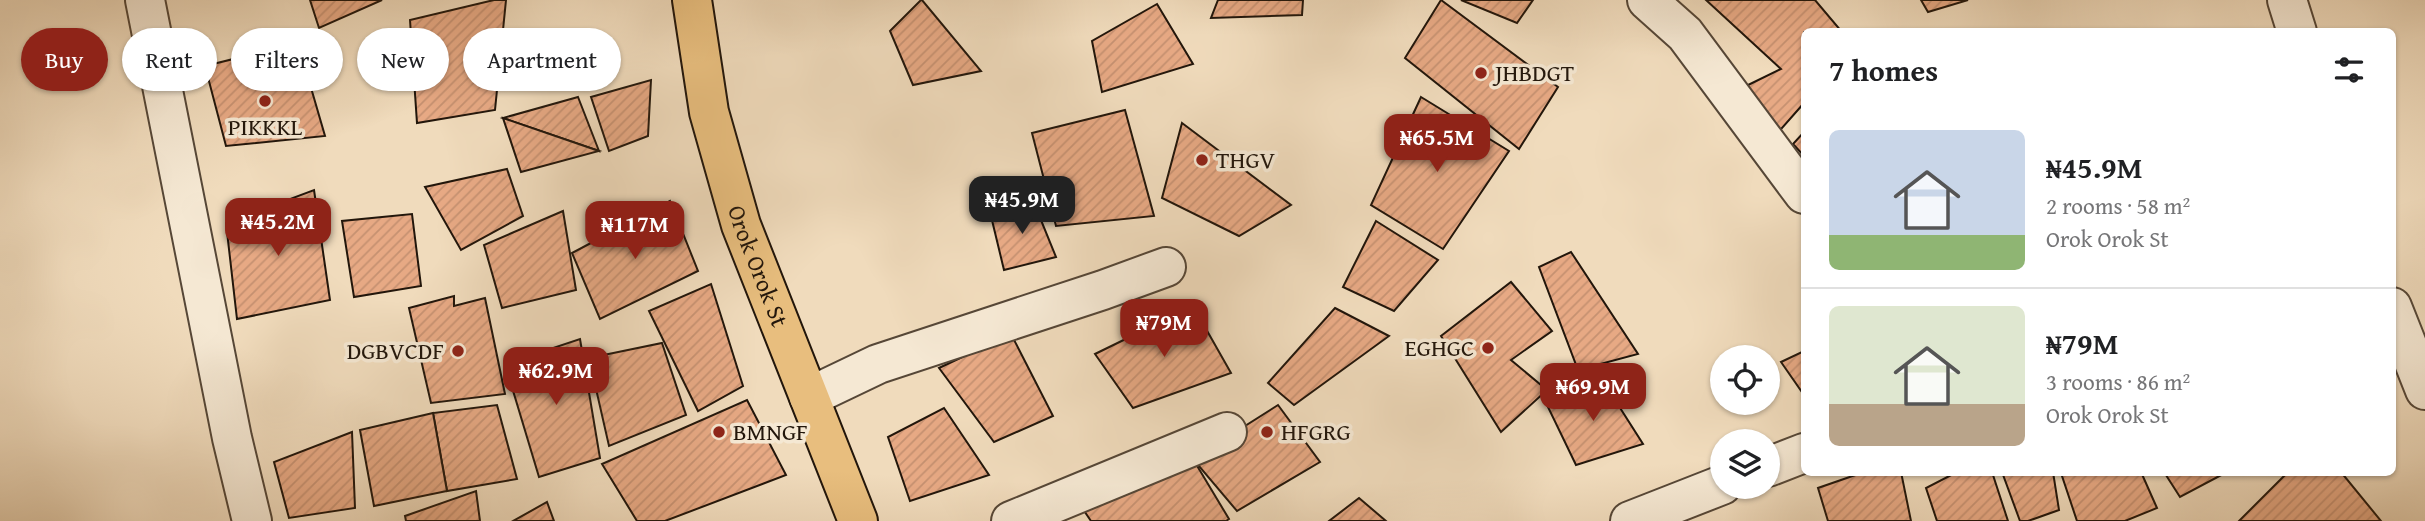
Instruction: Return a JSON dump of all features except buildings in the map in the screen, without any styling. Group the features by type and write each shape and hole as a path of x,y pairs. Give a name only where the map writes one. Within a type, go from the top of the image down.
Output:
{"main road":[{"name":"Orok Orok St","path":"692,0 709,112 738,212 858,521"}],"street":[{"path":"145,0 232,438 252,521"},
{"path":"1647,0 1685,34 1801,190"},
{"path":"2287,0 2296,28"},
{"path":"809,397 878,364 1166,267"},
{"path":"2396,317 2425,390"},
{"path":"1011,521 1227,432"},
{"path":"1780,462 1801,454"},
{"path":"1630,521 1710,490"}],"place":[{"name":"JHBDGT","path":"1481,73"},
{"name":"PIKKKL","path":"265,101"},
{"name":"THGV","path":"1202,160"},
{"name":"EGHGC","path":"1488,348"},
{"name":"DGBVCDF","path":"458,351"},
{"name":"BMNGF","path":"719,432"},
{"name":"HFGRG","path":"1267,432"}]}
